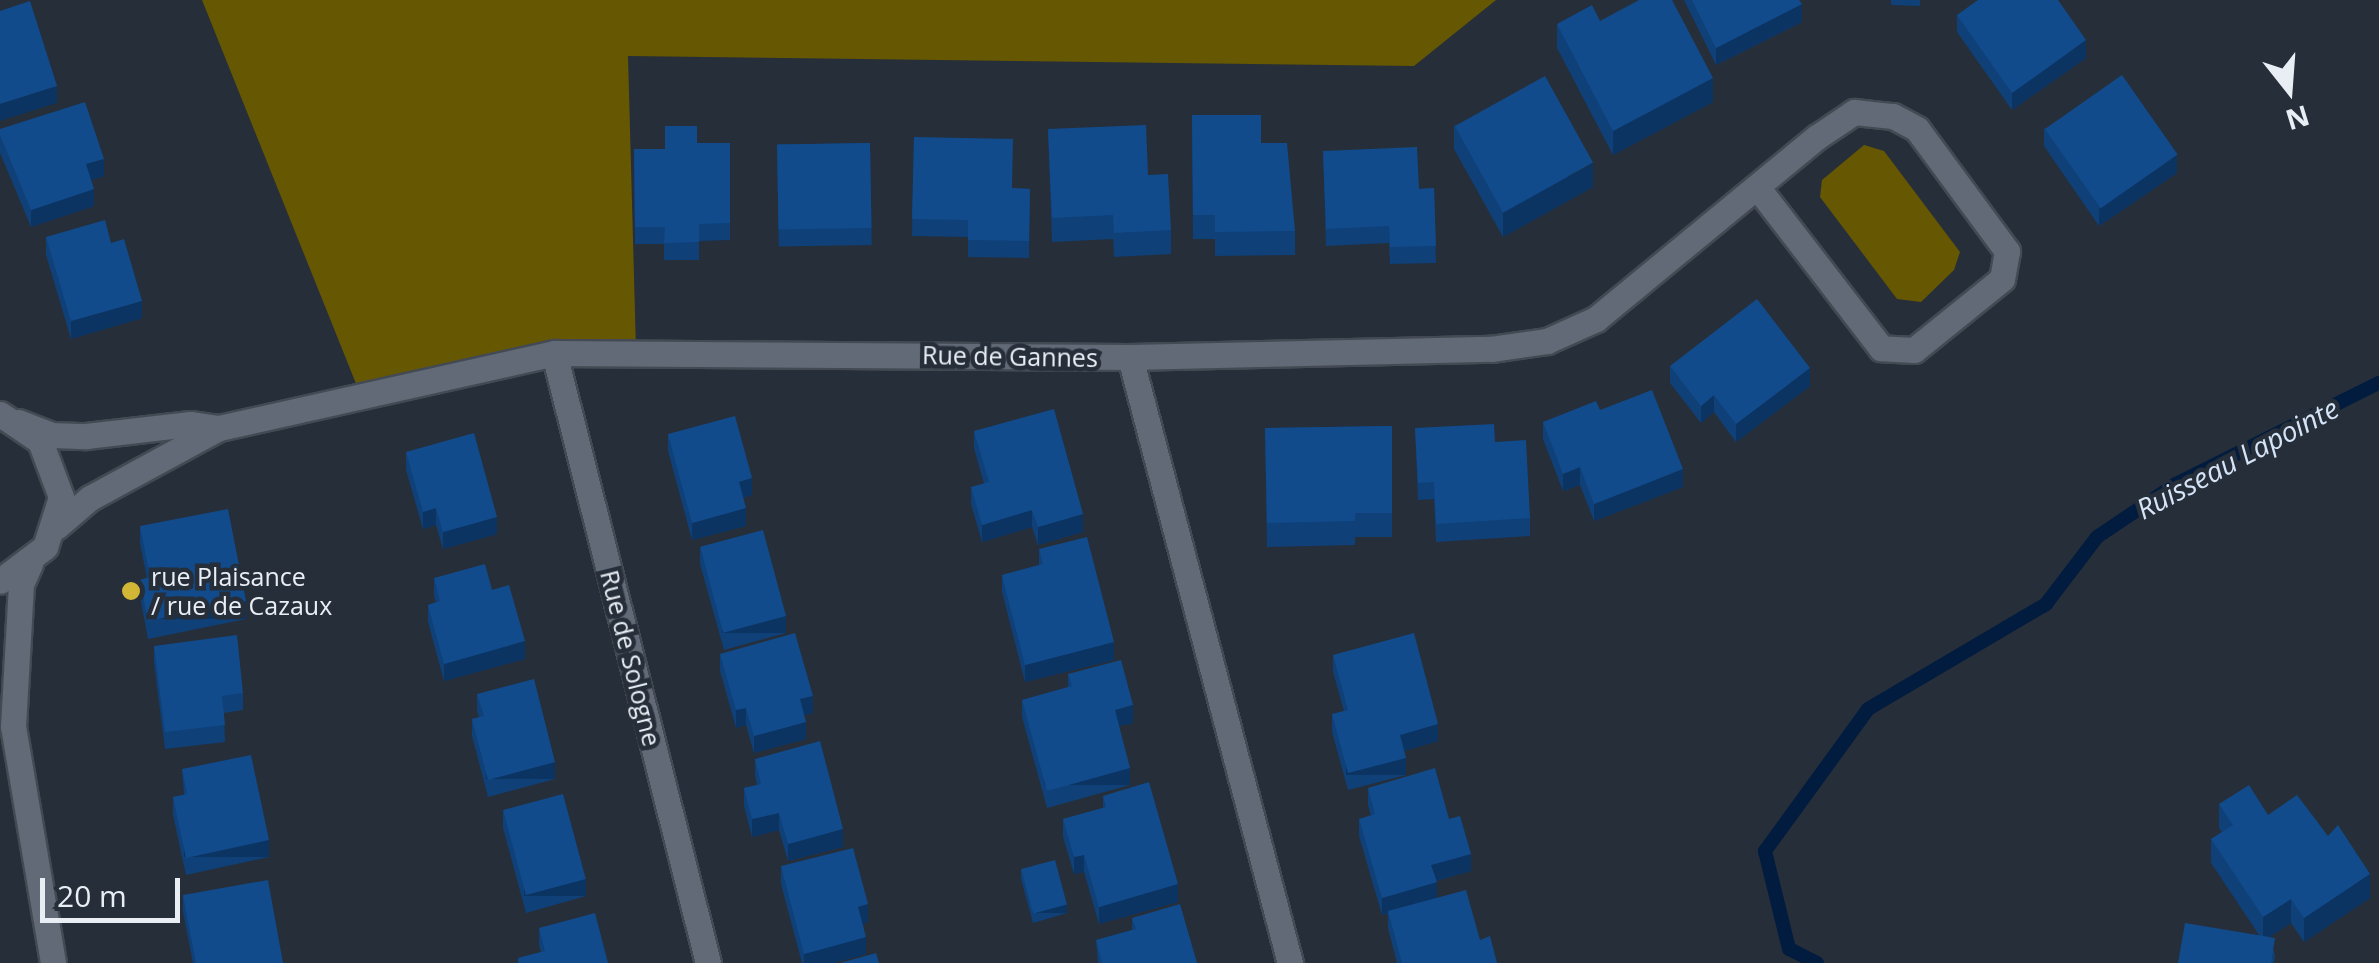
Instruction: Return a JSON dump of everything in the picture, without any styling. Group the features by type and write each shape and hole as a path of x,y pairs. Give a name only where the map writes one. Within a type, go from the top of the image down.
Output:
{"street":[{"name":"Rue de Gannes","path":"4,416 52,434 220,428 554,352 1130,358 1491,349 1547,341 1596,319 1758,188 1854,112 1893,116 1916,129 2007,252 2002,278 1914,350 1881,348 1758,188"},
{"name":"Rue de Sologne","path":"554,352 708,963"},
{"path":"1130,358 1290,963"},
{"path":"4,416 40,441 55,467 61,498 56,527"},
{"name":"Rue de Gannes","path":"30,564 56,527 90,498 220,428"},
{"path":"0,580 30,564"},
{"path":"30,564 21,584 13,726 53,963"},
{"path":"0,695 13,726"}],"shaded area":[{"path":"202,0 1496,0 1414,66 628,56 636,350 361,396"},
{"path":"1864,145 1884,151 1960,252 1954,270 1921,302 1897,299 1820,197 1822,180"}],"building":[{"path":"1639,0 1672,0 1713,78 1613,131 1557,24 1592,5 1600,21"},
{"path":"1692,0 1799,0 1802,4 1716,48"},
{"path":"1978,0 2058,0 2086,40 2012,93 1957,15"},
{"path":"30,1 57,86 0,104 0,11"},
{"path":"2122,75 2178,154 2101,208 2045,129"},
{"path":"1545,76 1593,163 1503,213 1455,126"},
{"path":"85,102 104,159 86,164 94,189 31,210 0,129"},
{"path":"1192,115 1261,115 1261,143 1287,143 1295,231 1215,232 1215,215 1193,215"},
{"path":"1146,125 1148,175 1168,174 1171,230 1114,233 1113,215 1052,218 1048,129"},
{"path":"665,126 697,126 697,143 730,143 730,223 699,224 699,242 664,243 665,227 635,227 634,149 665,149"},
{"path":"914,137 1013,139 1012,188 1030,189 1029,241 968,240 968,220 912,219"},
{"path":"870,143 871,228 778,230 777,145"},
{"path":"1417,147 1419,189 1434,188 1436,246 1390,247 1389,226 1326,229 1323,151"},
{"path":"105,220 111,243 124,239 142,301 71,321 46,237"},
{"path":"1757,299 1810,368 1736,424 1714,395 1701,406 1670,366"},
{"path":"1652,390 1683,469 1594,504 1580,467 1563,474 1543,422 1596,401 1600,410"},
{"path":"1054,409 1083,514 1038,527 1032,510 982,525 971,487 989,482 974,431"},
{"path":"735,416 752,478 739,482 746,508 692,523 668,434"},
{"path":"1494,424 1495,442 1526,440 1530,518 1436,524 1434,482 1418,483 1415,428"},
{"path":"1392,426 1392,513 1355,513 1355,521 1267,523 1265,428"},
{"path":"474,433 497,517 443,532 436,508 423,512 406,452"},
{"path":"228,509 246,601 148,621 140,580 150,577 140,526"},
{"path":"763,530 786,616 723,633 700,547"},
{"path":"1087,537 1114,642 1025,665 1002,575 1043,564 1039,549"},
{"path":"485,564 492,590 509,585 525,641 444,664 428,605 440,601 434,578"},
{"path":"795,633 813,696 800,699 806,722 754,736 746,708 736,710 720,654"},
{"path":"1414,633 1438,724 1400,735 1406,758 1348,773 1332,714 1348,710 1333,655"},
{"path":"237,635 243,693 222,696 225,725 165,732 154,646"},
{"path":"1121,660 1133,705 1115,710 1130,768 1047,791 1022,700 1072,686 1068,674"},
{"path":"534,679 555,762 488,780 472,719 484,716 477,694"},
{"path":"820,741 843,829 788,844 779,813 752,819 744,788 761,784 755,759"},
{"path":"251,755 269,840 186,858 173,797 187,794 182,769"},
{"path":"1435,768 1449,819 1460,816 1471,854 1431,865 1437,882 1382,898 1359,819 1375,814 1368,788"},
{"path":"1149,782 1178,884 1099,907 1084,855 1074,857 1063,819 1106,807 1103,796"},
{"path":"2249,785 2268,815 2297,795 2328,836 2338,825 2370,874 2304,918 2291,899 2263,917 2211,839 2233,825 2219,804"},
{"path":"563,794 586,879 526,895 503,810"},
{"path":"853,848 868,904 858,907 866,937 804,954 781,866"},
{"path":"1055,860 1067,904 1033,913 1021,869"},
{"path":"268,880 283,963 196,963 183,895"},
{"path":"1466,890 1480,940 1490,936 1497,963 1402,963 1388,911"},
{"path":"1180,904 1197,963 1102,963 1096,940 1136,929 1132,918"},
{"path":"595,913 608,963 519,963 518,958 545,951 539,928"},
{"path":"2185,923 2275,938 2271,963 2178,963"},
{"path":"876,953 879,963 840,963"}],"waterway":[{"name":"Ruisseau Lapointe","path":"1817,963 1789,949 1765,851 1868,709 2046,604 2097,537 2176,484 2379,383"}],"place":[{"name":"rue Plaisance / rue de Cazaux","path":"131,591"}]}
